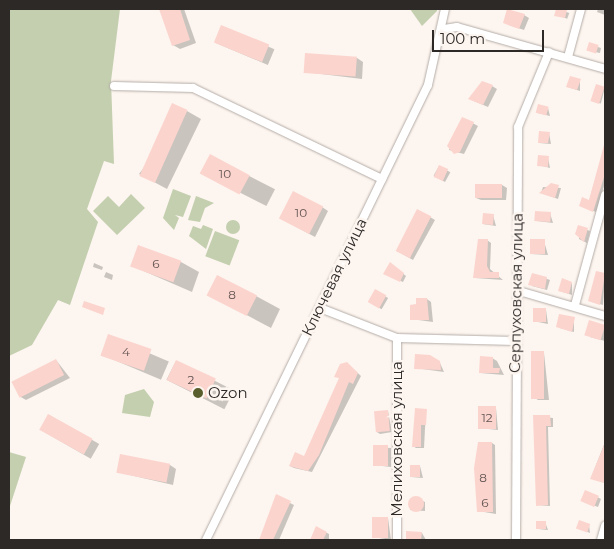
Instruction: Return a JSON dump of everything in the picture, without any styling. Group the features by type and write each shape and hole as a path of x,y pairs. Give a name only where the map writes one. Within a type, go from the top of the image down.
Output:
{"street":[{"name":"Ключевая улица","path":"206,540 428,85 444,29 445,9"},
{"path":"568,57 581,9"},
{"path":"444,29 457,28 568,57 605,69"},
{"name":"Серпуховская улица","path":"516,540 515,340 519,291 518,127 548,52"},
{"path":"114,86 193,88 382,179"},
{"path":"575,305 605,195"},
{"path":"519,291 575,305 605,316"},
{"path":"320,308 397,338 515,340"},
{"name":"Мелиховская улица","path":"397,338 397,540"},
{"path":"601,540 605,526"}],"green space":[{"path":"9,9 120,9 111,81 114,164 104,161 87,209 98,222 70,305 58,300 32,345 9,356"},
{"path":"410,9 437,9 437,11 422,26"},
{"path":"173,189 191,196 183,217 175,215 179,218 174,230 163,218"},
{"path":"131,194 145,208 117,235 93,211 108,196 119,207"},
{"path":"196,196 214,203 205,208 200,222 188,220"},
{"path":"230,220 236,220 240,227 236,234 230,234 226,230 226,224"},
{"path":"203,225 213,229 206,249 189,236 193,226 201,229"},
{"path":"215,231 239,240 230,266 205,256"},
{"path":"144,389 154,402 150,417 122,413 125,395"},
{"path":"9,452 26,457 9,509"}],"building":[{"path":"159,9 180,9 190,40 172,46"},
{"path":"507,9 525,14 519,29 503,23"},
{"path":"556,9 567,10 565,18 554,16"},
{"path":"221,25 269,44 262,62 214,43"},
{"path":"589,42 599,45 596,54 586,51"},
{"path":"305,53 357,57 355,77 304,73"},
{"path":"570,76 581,79 577,90 566,87"},
{"path":"482,81 493,85 483,105 468,99"},
{"path":"596,84 605,87 599,104 590,101"},
{"path":"172,103 188,110 155,183 139,176"},
{"path":"538,104 549,107 546,116 536,113"},
{"path":"462,117 474,122 460,152 454,154 447,146"},
{"path":"539,131 550,132 548,143 538,143"},
{"path":"604,145 605,174 593,212 579,206 582,197 589,200"},
{"path":"210,154 250,175 239,195 200,173"},
{"path":"538,155 549,156 548,167 537,166"},
{"path":"439,165 448,169 443,181 434,177"},
{"path":"551,183 559,185 555,198 539,193"},
{"path":"475,184 502,184 502,198 475,198"},
{"path":"293,191 323,206 309,234 279,219"},
{"path":"417,209 431,216 410,258 396,251"},
{"path":"535,211 551,212 550,222 534,221"},
{"path":"483,213 494,214 493,225 482,224"},
{"path":"578,225 588,228 584,242 575,234"},
{"path":"478,239 488,239 487,266 490,272 499,272 499,278 473,278"},
{"path":"530,239 545,239 545,254 530,254"},
{"path":"138,245 181,261 173,282 130,267"},
{"path":"390,262 404,273 400,282 383,274"},
{"path":"596,271 605,273 600,305 588,301"},
{"path":"532,273 547,277 545,289 528,285"},
{"path":"217,275 257,295 247,316 207,295"},
{"path":"562,278 572,282 569,294 558,291"},
{"path":"375,289 386,295 379,308 368,302"},
{"path":"416,298 427,298 429,320 410,320 410,305 416,304"},
{"path":"84,301 105,308 103,315 82,307"},
{"path":"533,308 546,308 546,322 533,322"},
{"path":"559,314 575,317 572,332 556,327"},
{"path":"589,320 605,325 601,340 584,335"},
{"path":"108,334 151,349 144,371 101,356"},
{"path":"531,351 544,351 544,399 531,399"},
{"path":"415,354 430,355 440,361 441,370 414,369"},
{"path":"480,356 493,357 493,368 500,368 499,373 479,373"},
{"path":"56,359 64,375 20,398 11,382"},
{"path":"176,360 216,379 207,399 167,380"},
{"path":"347,362 358,373 353,384 349,382 319,455 308,471 289,466 295,452 304,456 339,378 334,377 340,364"},
{"path":"478,406 496,406 496,429 478,429"},
{"path":"415,408 427,409 426,425 421,425 421,447 412,447"},
{"path":"388,410 390,431 376,432 374,411"},
{"path":"48,414 93,439 84,454 39,430"},
{"path":"533,415 550,415 551,426 546,426 548,505 536,506"},
{"path":"478,442 492,442 493,512 477,512 474,468"},
{"path":"605,443 605,479 604,483 590,479"},
{"path":"373,445 388,445 388,466 373,466"},
{"path":"120,454 170,464 166,482 116,473"},
{"path":"410,465 420,465 420,477 410,477"},
{"path":"585,490 599,496 594,507 580,501"},
{"path":"276,494 291,501 273,540 259,540"},
{"path":"416,496 424,504 416,512 408,504"},
{"path":"372,517 388,517 388,538 372,538"},
{"path":"579,520 590,524 587,533 576,528"},
{"path":"536,521 546,521 546,529 536,529"},
{"path":"316,526 327,532 323,540 310,540"},
{"path":"406,531 422,532 421,540 406,540"}],"place":[{"name":"Ozon","path":"198,393"}]}
